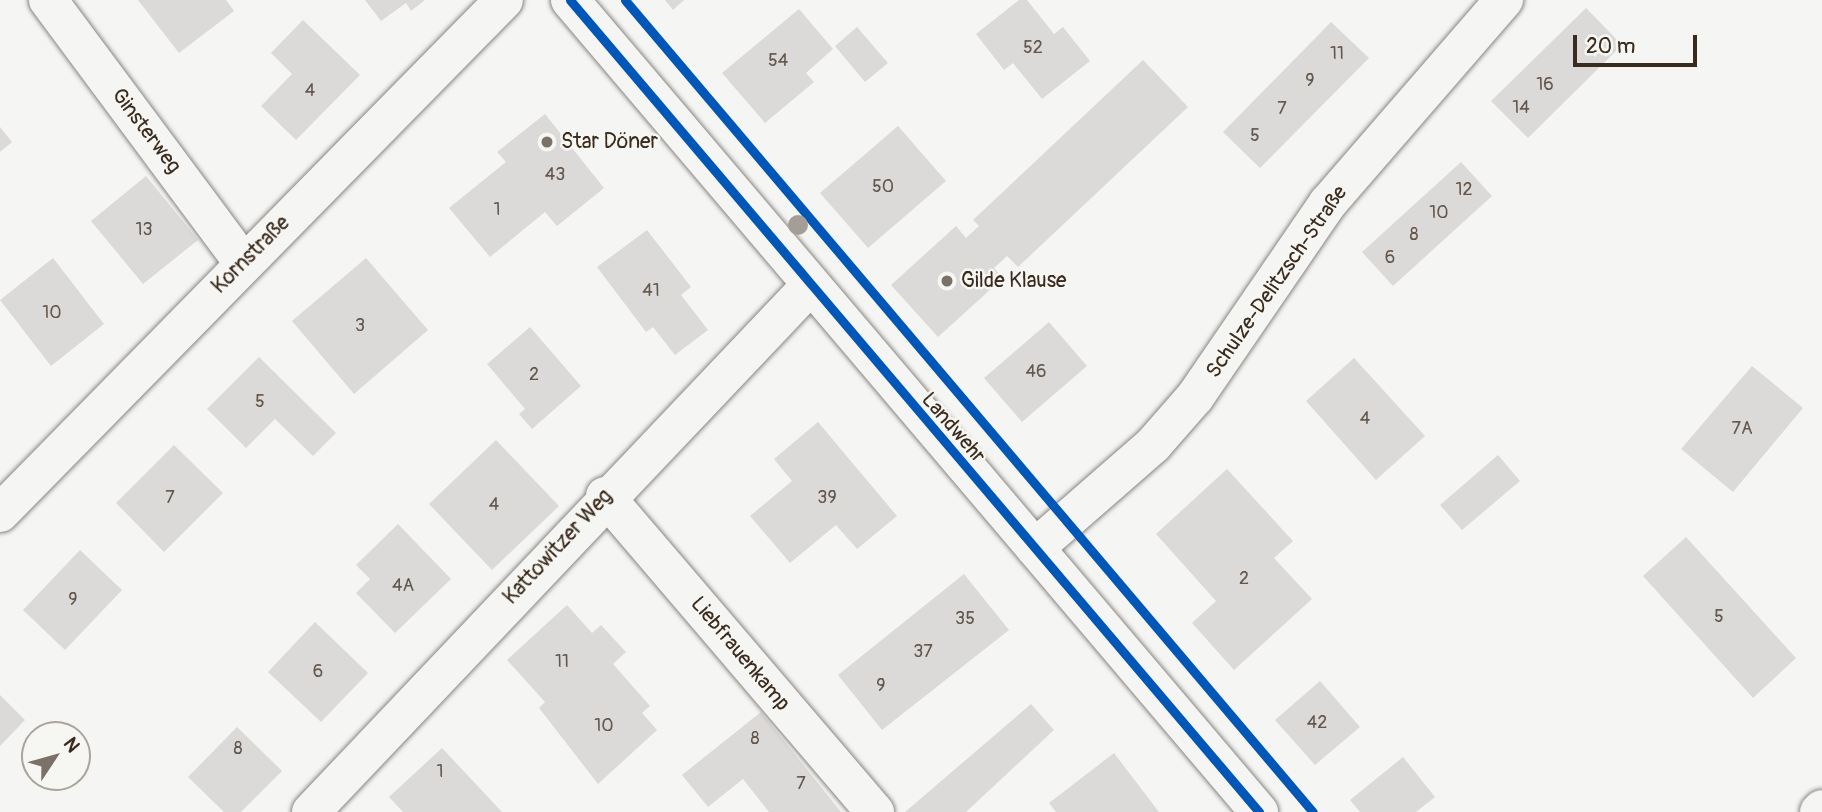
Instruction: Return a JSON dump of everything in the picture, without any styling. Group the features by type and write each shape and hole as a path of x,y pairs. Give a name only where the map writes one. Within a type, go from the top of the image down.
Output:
{"street":[{"name":"Ginsterweg","path":"48,0 243,262"},
{"name":"Kornstraße","path":"0,513 243,262 503,0"},
{"name":"Landwehr","path":"570,0 809,287 1259,812"},
{"name":"Schulze-Delitzsch-Straße","path":"1035,548 1153,445 1195,397 1328,203 1504,0"},
{"name":"Kattowitzer Weg","path":"311,812 605,496 809,287"},
{"name":"Liebfrauenkamp","path":"605,496 875,812"}],"building":[{"path":"138,0 226,0 234,11 179,53"},
{"path":"365,0 425,0 411,11 406,3 381,21"},
{"path":"665,0 684,0 673,10"},
{"path":"1019,0 1027,0 1054,34 1063,27 1090,61 1042,99 1013,63 1004,70 976,34"},
{"path":"1586,8 1622,45 1528,138 1491,101"},
{"path":"799,9 833,49 806,73 814,82 765,123 722,73"},
{"path":"303,20 360,75 296,140 261,106 292,74 271,53"},
{"path":"1331,22 1369,58 1260,168 1223,132"},
{"path":"857,27 888,63 865,82 835,46"},
{"path":"1143,60 1188,107 1018,267 1007,256 994,268 1003,278 938,337 891,285 956,226 966,238 979,226 973,220"},
{"path":"545,114 604,188 557,226 545,212 490,257 449,208 506,162 497,152"},
{"path":"898,126 946,181 868,248 820,193"},
{"path":"0,127 12,142 0,152"},
{"path":"1461,162 1492,196 1393,286 1362,252"},
{"path":"146,176 198,240 143,284 91,221"},
{"path":"647,230 691,287 681,295 708,330 675,355 653,327 646,332 597,267"},
{"path":"53,258 104,324 51,366 0,300"},
{"path":"366,258 428,330 354,394 292,321"},
{"path":"1049,322 1087,366 1022,422 984,378"},
{"path":"530,327 581,386 532,429 519,414 525,409 487,364"},
{"path":"259,357 336,433 313,456 275,419 246,448 207,409"},
{"path":"1354,358 1425,436 1376,480 1306,401"},
{"path":"1752,366 1803,408 1733,492 1681,449"},
{"path":"818,422 897,516 857,549 836,525 790,563 750,516 792,481 774,459"},
{"path":"496,440 559,506 492,570 429,504"},
{"path":"174,445 223,493 164,552 116,503"},
{"path":"1498,455 1520,481 1462,530 1440,505"},
{"path":"1227,469 1293,541 1274,558 1312,599 1234,670 1192,623 1216,601 1156,534"},
{"path":"398,524 451,579 395,633 356,593 370,579 356,565"},
{"path":"1686,537 1796,658 1753,698 1643,576"},
{"path":"80,550 122,590 65,650 23,610"},
{"path":"964,574 1009,630 882,730 838,675"},
{"path":"567,605 592,633 601,625 626,652 613,664 650,706 642,713 657,730 598,784 539,708 545,702 507,660"},
{"path":"315,622 368,673 321,722 268,672"},
{"path":"1320,681 1360,727 1315,765 1275,720"},
{"path":"0,695 25,720 21,721 0,746"},
{"path":"1031,704 1054,730 966,812 905,812"},
{"path":"761,712 841,812 769,812 743,779 708,807 682,775"},
{"path":"237,727 282,771 241,812 224,812 188,777"},
{"path":"442,748 502,812 403,812 389,797"},
{"path":"1114,753 1159,812 1056,812 1049,803"},
{"path":"1403,757 1435,797 1416,812 1360,812 1350,800"}],"cycle path":[{"path":"570,0 1259,812"},
{"path":"625,0 1313,812"}],"place":[{"name":"Star Döner","path":"547,142"},
{"name":"Gilde Klause","path":"947,281"}]}
